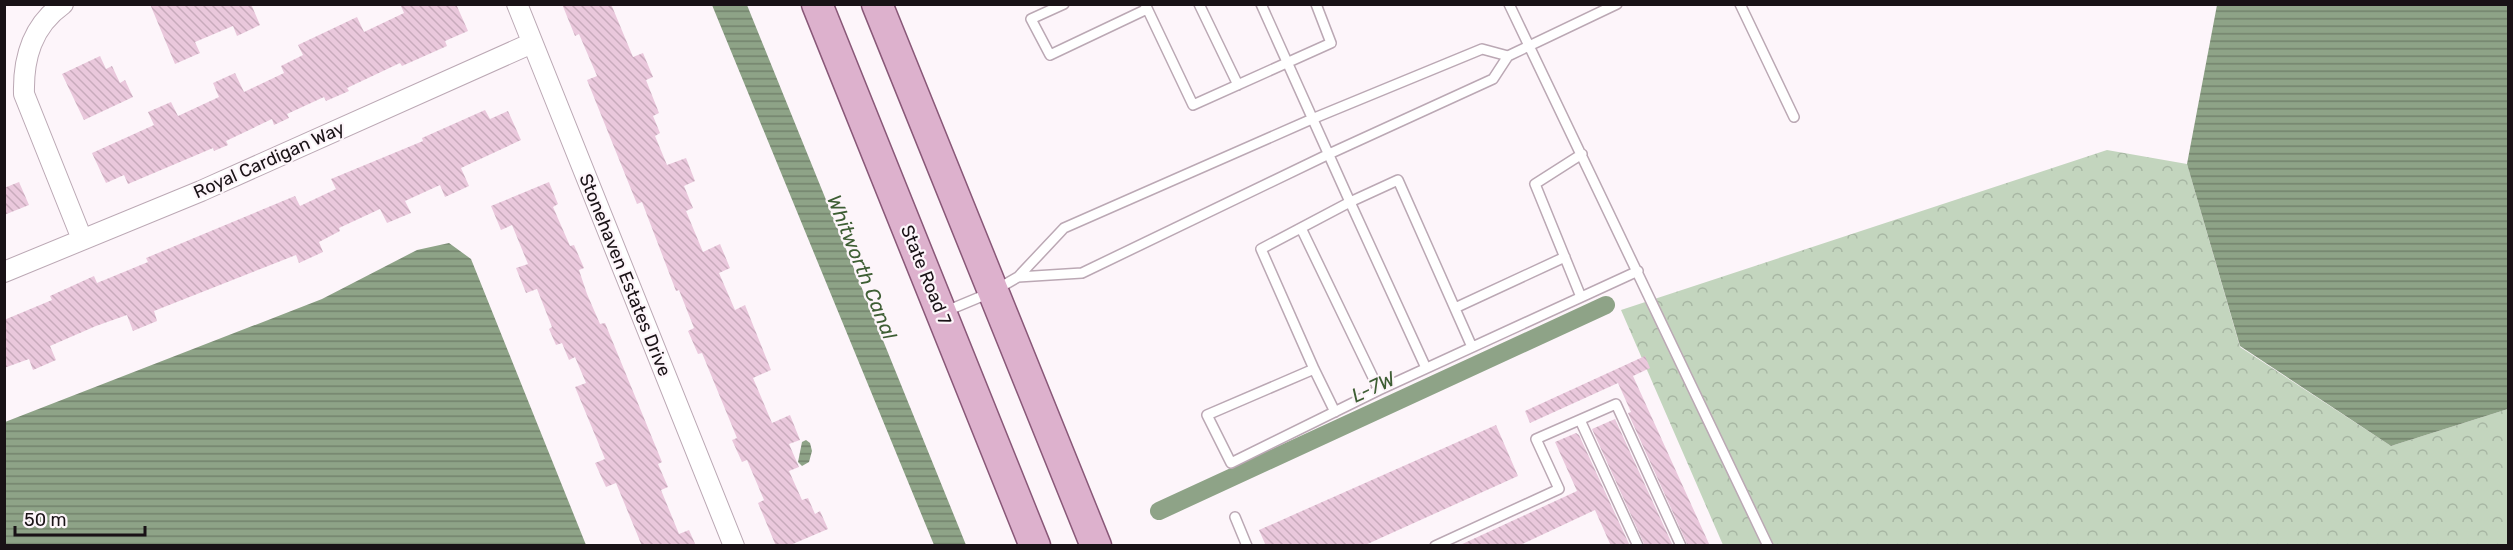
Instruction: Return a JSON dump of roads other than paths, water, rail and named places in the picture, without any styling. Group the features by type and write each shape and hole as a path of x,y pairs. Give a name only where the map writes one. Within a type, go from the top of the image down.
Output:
{"main road":[{"name":"State Road 7","path":"817,4 1035,541"},
{"path":"871,4 896,50"},
{"path":"877,4 1096,546"}],"street":[{"path":"63,4 45,20 34,36 23,74 24,94 82,239"},
{"name":"Stonehaven Estates Drive","path":"517,4 734,546"},
{"name":"Royal Cardigan Way","path":"4,272 201,191 532,43"}],"lane":[{"path":"1064,4 1031,19 1050,55 1146,7 1193,105 1331,43 1316,4"},
{"path":"1199,4 1238,85"},
{"path":"1262,4 1426,368"},
{"path":"1509,4 1768,546"},
{"path":"942,313 992,292 1018,277 1064,228 1312,119 1482,49 1508,56 1530,48 1617,4"},
{"path":"1740,4 1794,117"},
{"path":"1018,277 1082,273 1329,154 1493,80 1508,56"},
{"path":"1581,297 1535,184 1582,154"},
{"path":"1335,411 1261,249 1350,202 1398,180 1472,347"},
{"path":"1301,228 1379,390"},
{"path":"1455,308 1565,257"},
{"path":"1314,369 1207,415 1231,463 1379,390 1638,271"},
{"path":"1435,546 1559,489 1536,439 1616,404 1681,546"},
{"path":"1580,420 1638,546"},
{"path":"1235,517 1247,546"}],"waterway":[{"name":"L-7W","path":"1159,511 1606,305"}],"water label":[{"name":"Whitworth Canal","path":"862,267"}]}
